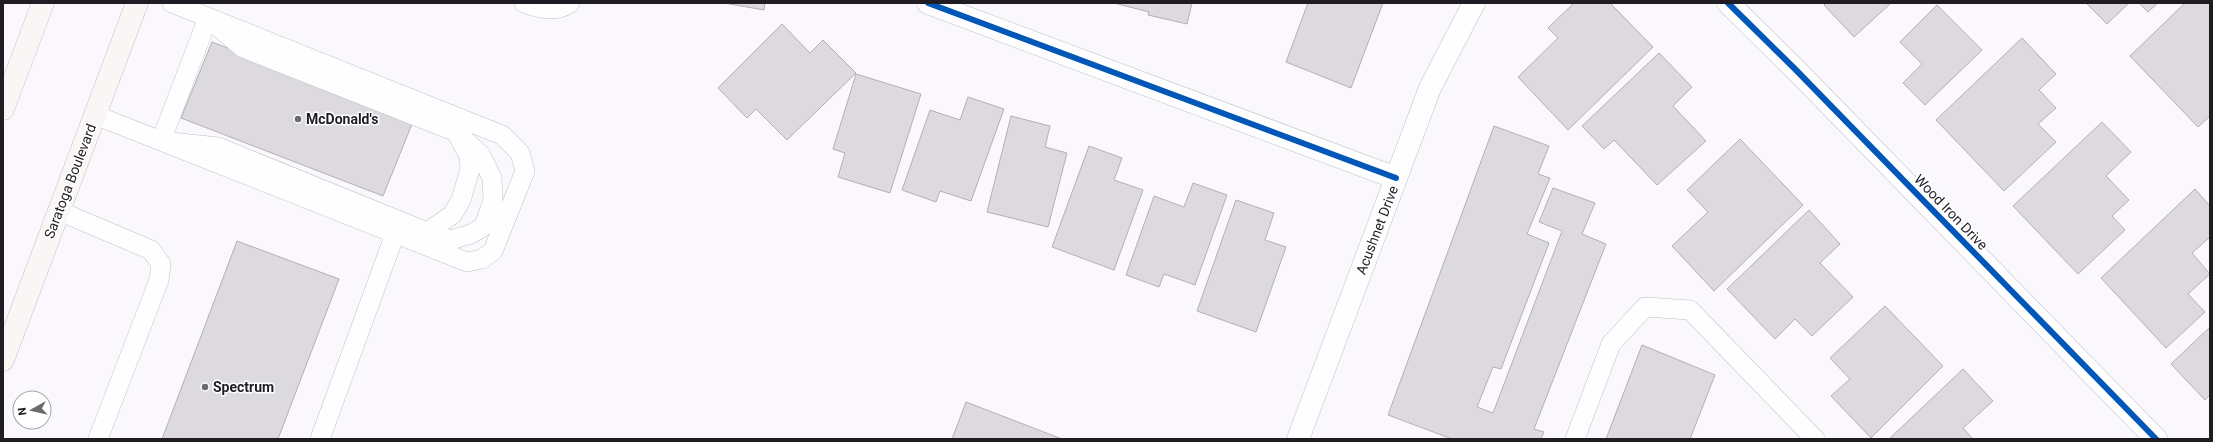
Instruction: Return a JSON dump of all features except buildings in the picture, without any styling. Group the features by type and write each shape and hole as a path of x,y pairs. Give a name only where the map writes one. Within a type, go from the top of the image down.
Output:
{"main road":[{"path":"3,109 43,3"},
{"name":"Saratoga Boulevard","path":"3,360 137,3"}],"street":[{"path":"928,3 1396,178"},
{"name":"Acushnet Drive","path":"1298,439 1430,88 1474,3"},
{"name":"Wood Iron Drive","path":"1728,3 2156,439"}],"lane":[{"path":"95,115 467,262 482,259 494,251 525,172 520,153 502,135 172,3"},
{"path":"524,3 537,8 561,9 570,3"},
{"path":"161,141 208,18"},
{"path":"161,141 218,147 427,232 451,240 470,234 484,226 493,200 492,178 481,155 456,132 243,48 208,18"},
{"path":"427,232 452,215 460,200 470,169 469,156 456,132"},
{"path":"59,211 151,250 161,264 160,280 98,439"},
{"path":"320,439 395,234"},
{"path":"1574,439 1611,344 1645,307 1690,310 1815,439"}],"cycle path":[{"path":"928,3 1396,178"},
{"path":"1728,3 1794,68 2156,439"}],"place":[{"name":"McDonald's","path":"298,119"},
{"name":"Spectrum","path":"205,387"}]}
